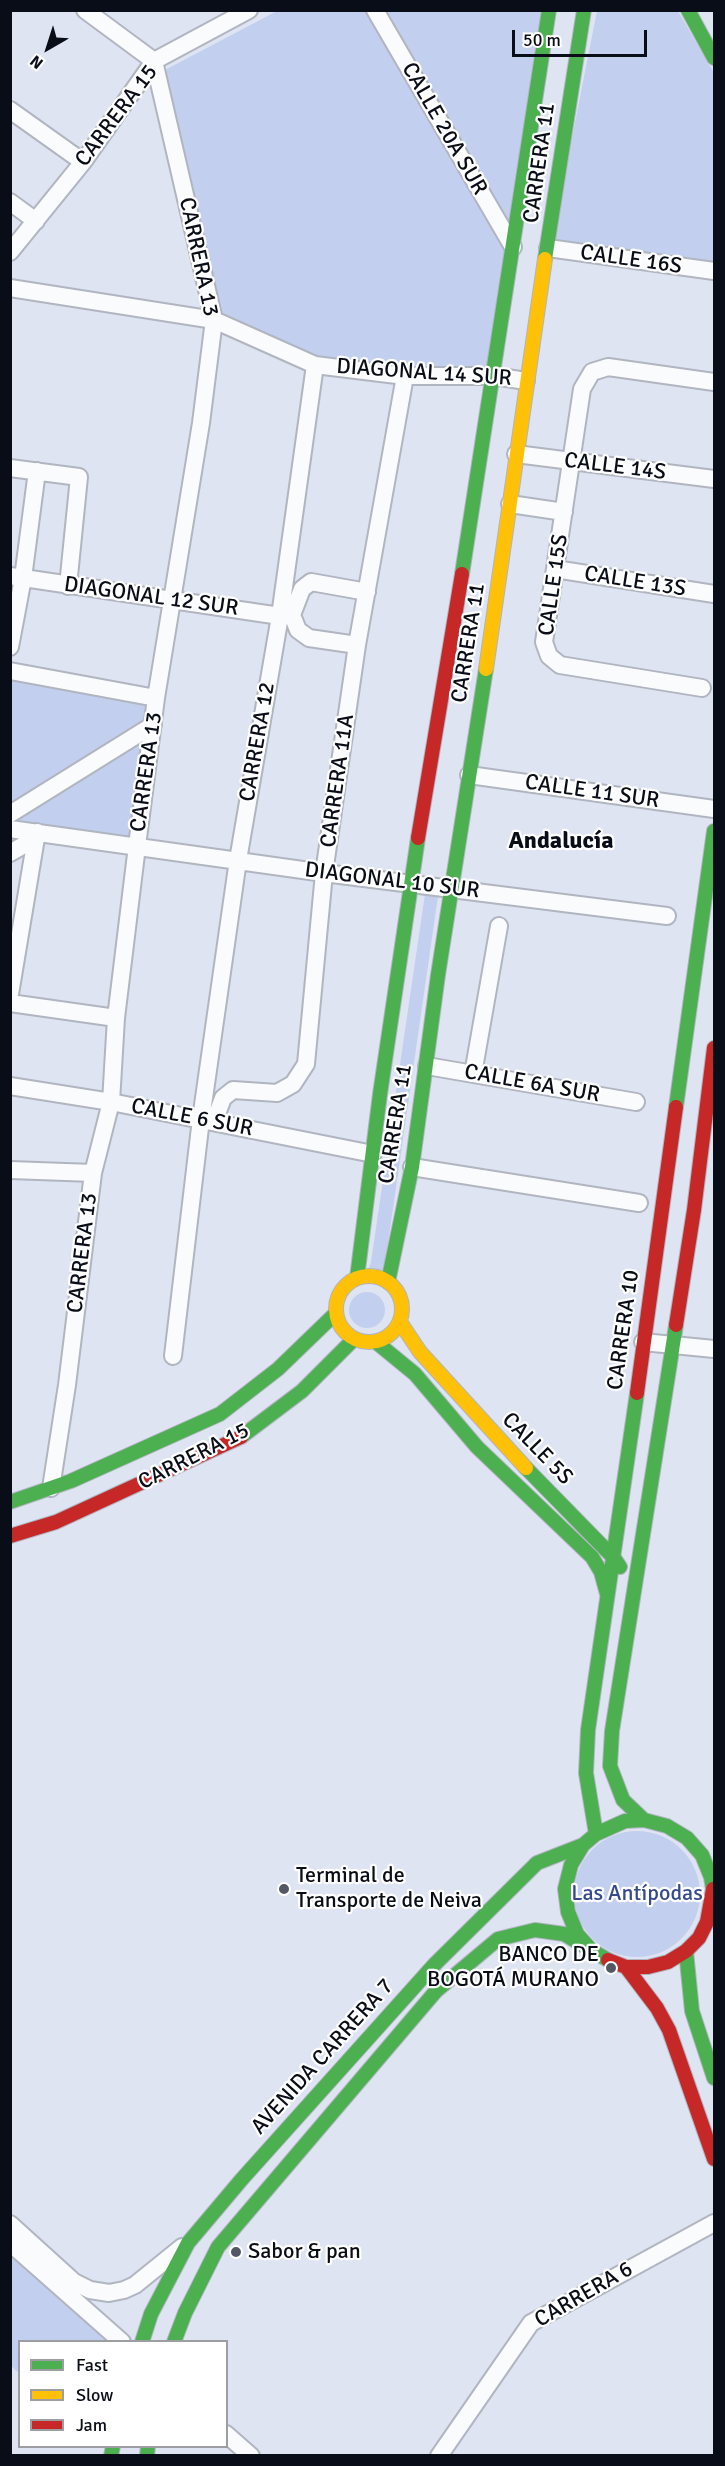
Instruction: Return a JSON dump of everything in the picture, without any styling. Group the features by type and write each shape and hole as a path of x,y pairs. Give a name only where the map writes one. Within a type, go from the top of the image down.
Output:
{"main road":[{"name":"CARRERA 11","path":"357,1278 411,883 494,376 549,10"},
{"name":"CARRERA 11","path":"388,1282 412,1167 510,504 526,381 584,10"},
{"path":"688,10 714,58"},
{"name":"CARRERA 10","path":"596,1834 586,1773 588,1740 714,831"},
{"path":"644,1821 623,1800 610,1766 612,1731 629,1609 711,1114 714,1048"},
{"path":"368,1276 388,1282 396,1290 401,1300 400,1322 394,1333 376,1342 365,1342 345,1333 338,1324 336,1313 336,1302 340,1292 357,1278 368,1276"},
{"name":"CARRERA 15","path":"10,1502 51,1488 220,1414 278,1369 336,1313"},
{"name":"CALLE 5S","path":"400,1322 420,1352 502,1444 614,1558 624,1574 629,1609"},
{"name":"CARRERA 15","path":"10,1536 56,1522 235,1441 302,1392 354,1339"},
{"name":"CALLE 5S","path":"376,1342 415,1374 477,1447 592,1557 601,1572 609,1599"},
{"path":"699,1938 712,1905 713,1877 702,1856 687,1838 667,1826 644,1821 625,1821 596,1834 583,1845 571,1866 565,1888 568,1912 577,1934 593,1952 609,1961 626,1966 658,1965 686,1951 714,1926"},
{"name":"AVENIDA CARRERA 7","path":"143,2340 151,2313 188,2243 242,2179 434,1965 537,1863 583,1845"},
{"name":"AVENIDA CARRERA 7","path":"175,2340 185,2313 218,2247 436,1991 498,1939 535,1930 564,1934 593,1952"},
{"path":"686,1951 692,2011 714,2078"},
{"path":"626,1966 657,2008 669,2030 714,2159"}],"street":[{"path":"85,10 154,62"},
{"name":"CALLE 20A SUR","path":"375,10 514,248"},
{"name":"CARRERA 15","path":"10,252 83,162 154,62 247,11"},
{"name":"CARRERA 13","path":"51,1488 67,1385 93,1173 111,1102 116,1018 156,698 201,423 214,320 154,62"},
{"path":"10,110 83,162"},
{"path":"10,202 36,221"},
{"name":"CALLE 16S","path":"548,248 714,271"},
{"name":"DIAGONAL 14 SUR","path":"10,288 214,320 315,365 405,376 494,376 526,381"},
{"name":"CARRERA 12","path":"173,1356 207,1120 238,860 286,615 315,365"},
{"name":"CALLE 15S","path":"702,688 560,665 549,656 544,642 582,389 592,372 608,367 714,382"},
{"name":"CARRERA 11A","path":"207,1120 233,1090 277,1093 294,1084 306,1064 324,873 357,645 405,376"},
{"name":"CALLE 14S","path":"516,454 714,479"},
{"path":"10,468 79,477 68,586"},
{"path":"10,646 17,577 37,471"},
{"name":"CALLE 15S","path":"510,504 564,512"},
{"name":"CALLE 13S","path":"555,569 714,594"},
{"name":"DIAGONAL 12 SUR","path":"17,577 286,615"},
{"path":"357,645 309,638 298,630 286,615 302,589 311,582 367,592"},
{"path":"10,671 156,698"},
{"path":"10,814 153,725"},
{"name":"CALLE 11 SUR","path":"470,775 714,809"},
{"name":"DIAGONAL 10 SUR","path":"10,829 36,835 137,846 324,873 667,916"},
{"path":"10,853 36,835"},
{"path":"10,994 36,835"},
{"path":"473,1074 499,926"},
{"path":"10,1003 116,1018"},
{"name":"CALLE 6A SUR","path":"427,1066 636,1102"},
{"name":"CALLE 6 SUR","path":"10,1086 111,1102 373,1154"},
{"path":"677,1109 711,1114"},
{"path":"412,1167 639,1203"},
{"path":"10,1170 93,1173"},
{"path":"643,1342 714,1349"},
{"name":"CARRERA 6","path":"439,2456 531,2323 714,2223"},
{"path":"10,2224 74,2282 90,2290 109,2293 135,2285 188,2243"},
{"path":"10,2243 120,2340"},
{"path":"228,2436 251,2456"}],"green space":[{"path":"277,11 366,11 506,248 487,370 402,370 317,359 225,325 163,71"},
{"path":"380,11 543,11 510,232"},
{"path":"597,11 678,11 714,73 714,265 551,244"},
{"path":"11,678 148,703 133,840 43,828 11,820"},
{"path":"425,894 438,896 384,1271 369,1268"},
{"path":"367,1292 380,1297 385,1310 380,1323 367,1328 354,1323 349,1310 354,1297"},
{"name":"Las Antípodas","path":"637,1831 661,1836 682,1849 695,1870 700,1894 695,1918 682,1939 661,1952 637,1957 613,1952 592,1939 579,1918 574,1894 579,1870 592,1849 613,1836"},
{"path":"10,2243 121,2340 18,2340 18,2372 11,2366"}],"traffic: fast":[{"path":"462,574 549,10"},
{"path":"545,259 584,10"},
{"path":"688,10 714,58"},
{"path":"388,1282 412,1167 438,975 486,669"},
{"path":"676,1107 714,831"},
{"path":"357,1278 380,1094 418,838"},
{"path":"10,1502 71,1481 220,1414 278,1369 336,1313"},
{"path":"644,1820 623,1800 610,1766 612,1731 676,1325"},
{"path":"241,1437 302,1391 354,1339"},
{"path":"376,1342 415,1374 477,1447 592,1557 601,1572 607,1594"},
{"path":"596,1834 586,1773 588,1730 637,1393"},
{"path":"526,1468 614,1558 620,1567"},
{"path":"593,1952 577,1934 568,1912 565,1889 571,1865 583,1845 596,1834 625,1821 644,1820 667,1826 687,1838 702,1855 713,1889"},
{"path":"143,2340 151,2314 188,2243 242,2179 434,1965 537,1863 583,1845"},
{"path":"175,2340 185,2313 218,2247 436,1991 498,1939 535,1930 564,1934 608,1960"},
{"path":"686,1951 692,2011 714,2078"},
{"path":"111,2456 113,2448"},
{"path":"147,2456 148,2448"}],"traffic: slow":[{"path":"486,669 545,259"},
{"path":"362,1276 376,1276 388,1281 397,1290 402,1309 400,1322 393,1333 376,1342 362,1342 350,1337 341,1328 336,1316 336,1302 341,1290 350,1281 362,1276"},
{"path":"400,1322 420,1352 526,1468"}],"traffic: jam":[{"path":"418,838 462,574"},
{"path":"676,1325 694,1210 714,1048"},
{"path":"637,1393 676,1107"},
{"path":"10,1536 56,1522 241,1437"},
{"path":"608,1960 626,1967 648,1967 668,1962 686,1951 699,1938 707,1922 713,1889"},
{"path":"626,1967 657,2008 669,2030 714,2159"}],"place":[{"name":"Terminal de Transporte de Neiva","path":"284,1889"},
{"name":"BANCO DE BOGOTÁ MURANO","path":"611,1968"},
{"name":"Sabor & pan","path":"236,2252"}],"district":[{"name":"Andalucía","path":"561,842"}]}
